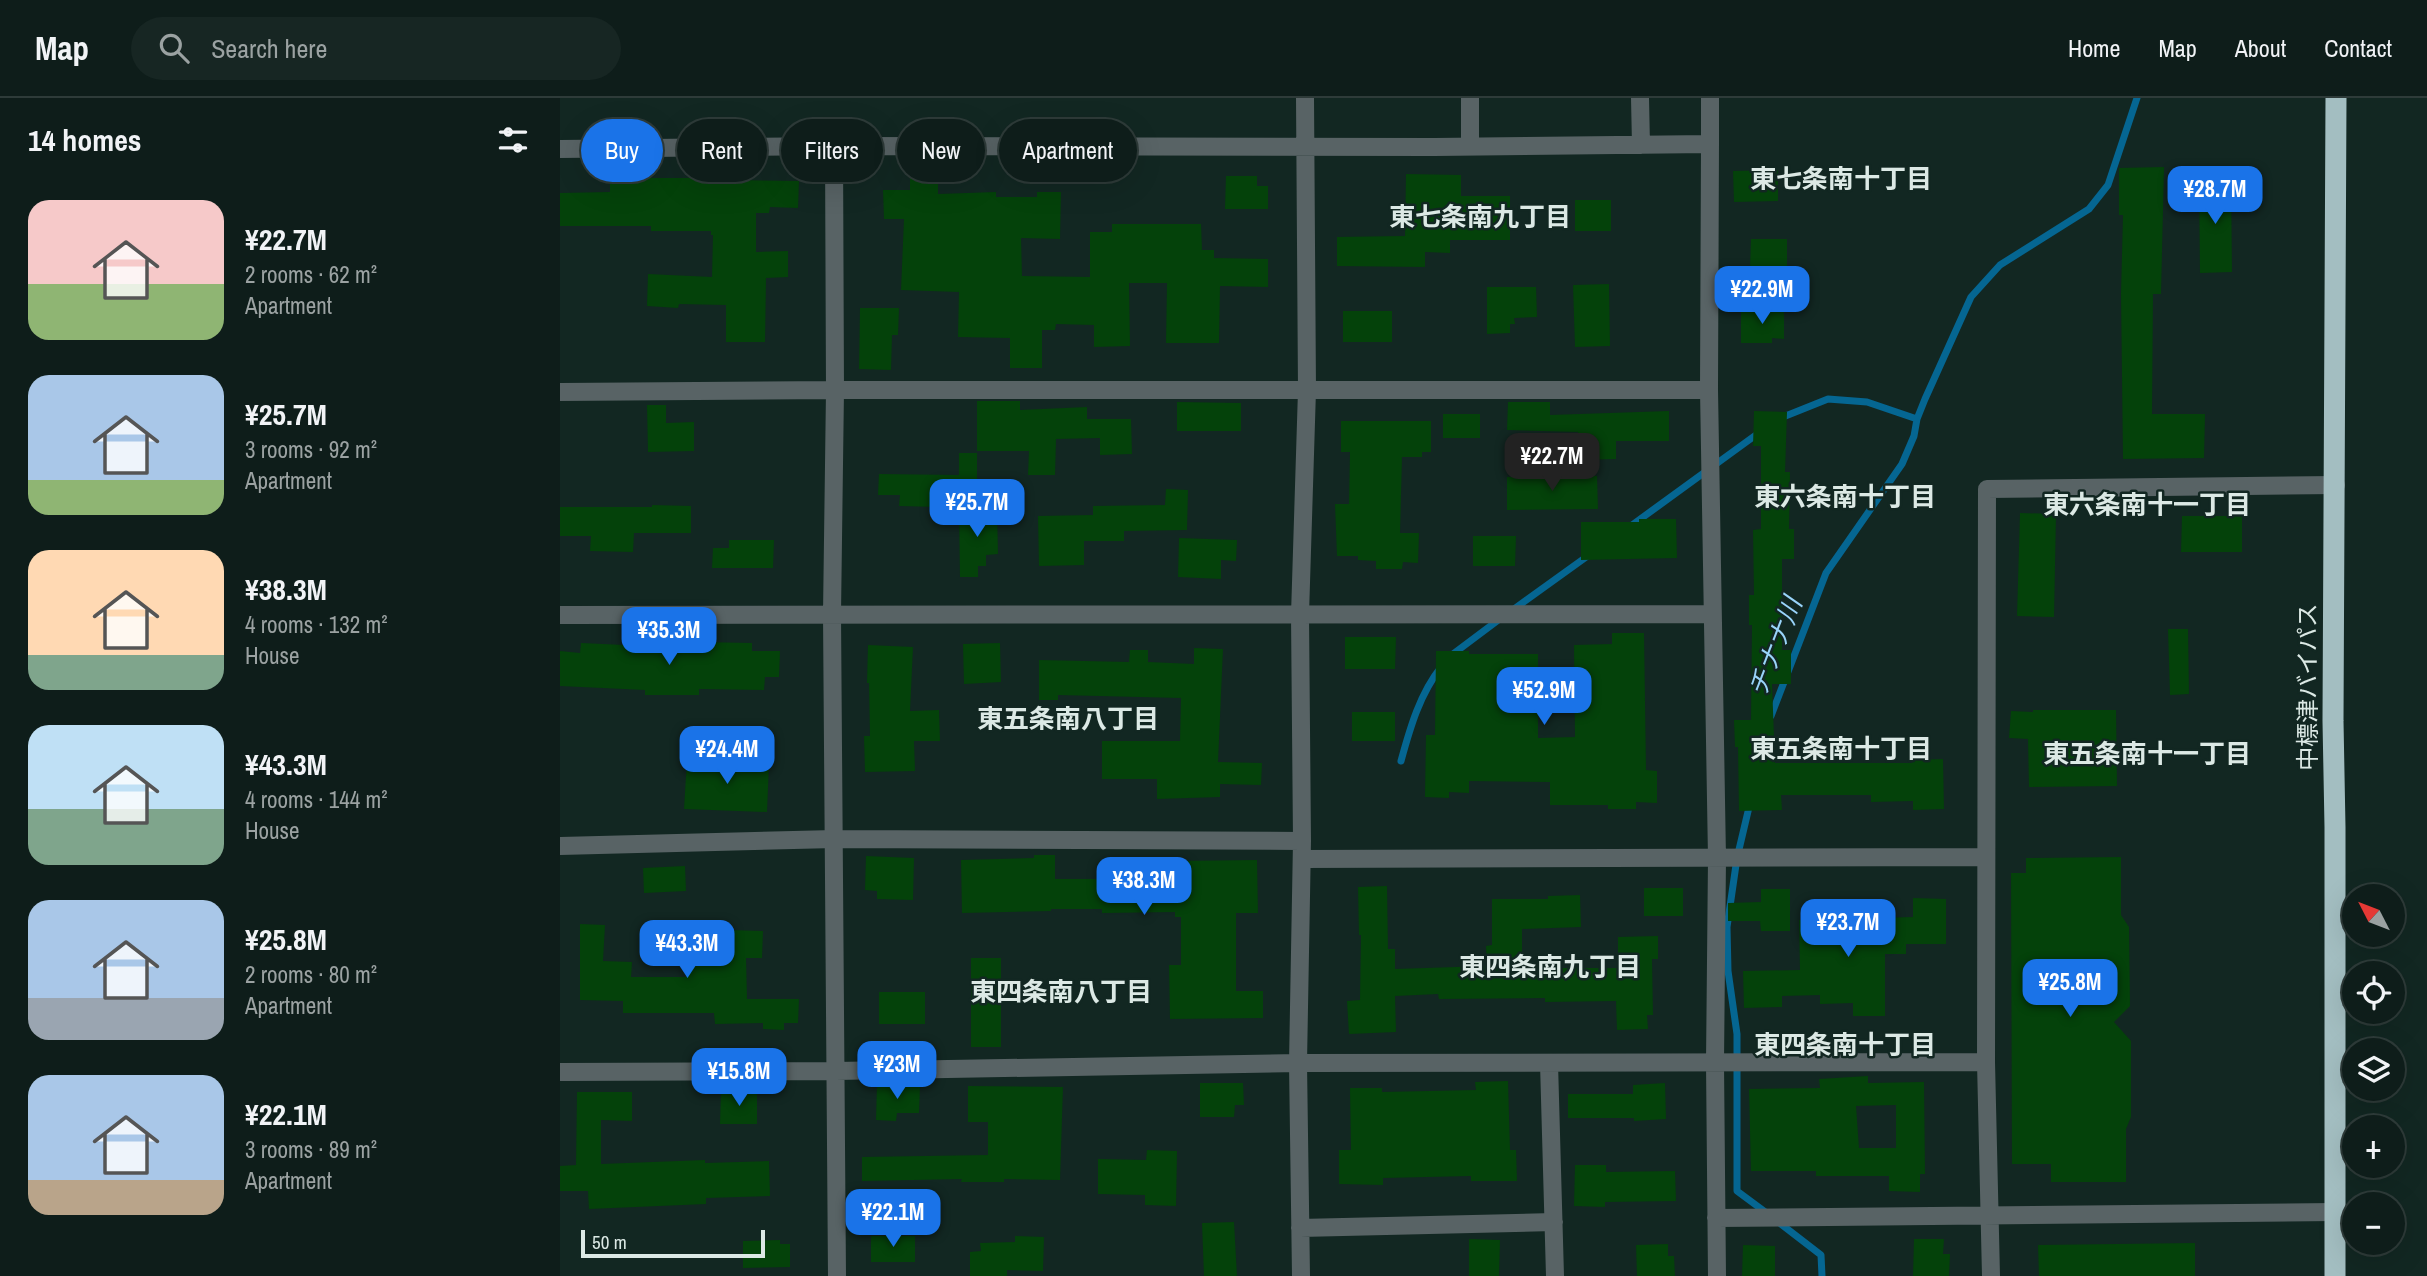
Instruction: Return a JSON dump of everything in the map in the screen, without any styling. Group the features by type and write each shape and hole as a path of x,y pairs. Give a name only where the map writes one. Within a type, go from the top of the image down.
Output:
{"highway":[{"name":"中標津バイパス","path":"2334,1276 2336,98"}],"street":[{"path":"1301,1276 1298,1063 1302,859 1300,615 1307,390 1305,98"},
{"path":"1470,98 1470,146"},
{"path":"1640,98 1641,145"},
{"path":"1710,98 1709,390 1717,858 1717,1276"},
{"path":"883,146 1710,144"},
{"path":"560,149 781,147"},
{"path":"834,182 832,614 837,1276"},
{"path":"560,392 1709,390"},
{"path":"1991,1276 1986,1062 1987,489 2336,485"},
{"path":"560,615 1712,614"},
{"path":"560,846 835,839 1302,841"},
{"path":"1302,859 1986,857"},
{"path":"560,1072 836,1071 1298,1063 1986,1062"},
{"path":"1549,1063 1555,1276"},
{"path":"1716,1219 2334,1212"},
{"path":"1300,1228 1553,1222"}],"building":[{"path":"2164,167 2161,294 2153,294 2152,414 2205,414 2204,458 2123,459 2123,215 2119,215 2119,168"},
{"path":"1778,170 1778,201 1734,202 1733,171"},
{"path":"1406,174 1461,175 1461,196 1510,196 1510,240 1450,240 1450,253 1425,252 1425,267 1337,266 1337,237 1405,236"},
{"path":"1226,176 1257,176 1257,186 1268,186 1268,209 1225,209"},
{"path":"663,178 677,178 677,182 799,182 798,208 770,207 769,213 756,213 756,252 788,251 788,277 766,278 765,342 726,342 726,305 679,304 678,308 647,306 648,274 712,277 711,231 651,231 651,226 560,226 560,193 610,192 610,182 663,182"},
{"path":"2231,178 2232,272 2200,273 2199,179"},
{"path":"910,182 938,182 938,194 996,192 996,197 1037,197 1037,192 1061,192 1060,239 1021,238 1022,276 1090,277 1090,232 1112,232 1112,224 1201,224 1202,250 1214,250 1214,258 1268,259 1268,287 1220,286 1219,343 1166,343 1167,283 1129,283 1130,346 1094,347 1094,325 1056,324 1055,330 1042,330 1042,368 1010,368 1010,338 958,337 959,292 901,290 904,219 884,219 883,190 910,190"},
{"path":"1575,200 1611,200 1611,231 1575,231"},
{"path":"1751,239 1787,239 1787,270 1750,269"},
{"path":"1609,284 1610,346 1575,347 1573,285"},
{"path":"1487,287 1536,287 1537,317 1514,318 1515,324 1510,324 1510,333 1487,334"},
{"path":"860,308 899,308 898,335 892,335 891,370 859,369"},
{"path":"1343,311 1392,311 1392,342 1343,342"},
{"path":"1741,311 1784,311 1784,339 1772,338 1772,343 1741,343"},
{"path":"977,401 1020,401 1020,410 1087,407 1087,419 1131,419 1132,454 1100,455 1100,438 1056,439 1055,475 1028,475 1029,451 977,451"},
{"path":"1177,402 1241,403 1241,431 1177,431"},
{"path":"1508,402 1550,402 1550,415 1669,411 1669,441 1616,441 1616,459 1579,460 1578,432 1507,430"},
{"path":"647,405 666,405 666,423 694,422 694,451 648,452"},
{"path":"1754,411 1787,412 1785,472 1790,472 1789,529 1794,529 1794,559 1782,559 1782,650 1791,650 1791,684 1772,684 1775,763 1912,763 1912,760 1943,759 1944,809 1913,810 1913,801 1871,802 1871,795 1781,795 1782,810 1739,811 1738,747 1735,747 1734,720 1751,720 1752,625 1749,625 1749,595 1754,595 1753,530 1761,529 1761,446 1753,446"},
{"path":"1443,414 1480,414 1480,438 1443,438"},
{"path":"1341,421 1431,421 1431,452 1422,452 1422,457 1402,457 1400,533 1419,533 1418,563 1403,562 1402,569 1376,569 1376,561 1358,560 1358,556 1337,556 1335,504 1349,504 1350,452 1341,452"},
{"path":"959,453 977,453 977,508 899,506 900,495 878,495 879,474 959,475"},
{"path":"1597,476 1598,509 1507,510 1507,477"},
{"path":"1166,489 1188,490 1187,530 1124,531 1124,541 1084,541 1084,565 1039,566 1038,516 1093,515 1093,506 1165,505"},
{"path":"691,506 691,533 634,533 633,552 590,551 591,536 560,536 560,507"},
{"path":"997,509 998,554 986,555 986,566 978,566 978,577 960,577 959,510"},
{"path":"2020,513 2056,514 2054,617 2017,616"},
{"path":"2182,516 2242,516 2242,552 2181,552"},
{"path":"1639,519 1676,519 1677,558 1581,560 1581,522 1639,522"},
{"path":"1473,536 1516,536 1515,566 1473,566"},
{"path":"1179,538 1237,540 1236,561 1221,560 1221,579 1178,577"},
{"path":"729,540 774,540 773,568 712,568 713,548 729,548"},
{"path":"2168,629 2188,629 2189,694 2170,695"},
{"path":"1612,633 1644,633 1646,770 1657,771 1657,803 1636,802 1636,809 1608,809 1608,805 1550,805 1550,782 1469,781 1469,793 1449,792 1449,798 1425,797 1426,735 1435,735 1436,651 1538,654 1538,738 1575,737 1574,645 1612,644"},
{"path":"1345,637 1396,637 1395,669 1345,669"},
{"path":"646,641 752,643 752,651 780,651 779,677 765,677 764,690 699,689 699,695 645,695 645,690 560,686 560,651 580,653 581,643 646,646"},
{"path":"1000,643 1001,682 964,684 963,644"},
{"path":"868,645 913,647 910,711 939,710 940,741 914,741 915,771 865,772 864,736 870,736"},
{"path":"1194,648 1223,649 1218,762 1262,763 1261,785 1220,784 1220,797 1157,799 1157,779 1102,779 1102,741 1180,741 1181,698 1058,695 1058,700 1039,700 1039,660 1129,662 1130,650 1148,650 1148,662 1194,664"},
{"path":"2116,710 2117,786 2029,787 2028,739 2009,738 2011,711"},
{"path":"1352,712 1395,712 1395,741 1352,741"},
{"path":"687,760 769,764 767,812 684,809"},
{"path":"1034,855 1055,855 1055,879 1102,879 1102,872 1175,871 1175,861 1257,860 1258,913 1236,913 1236,991 1263,991 1263,1018 1170,1019 1169,965 1181,965 1181,917 1175,917 1175,912 1102,913 1102,909 1051,909 962,913 961,860 1034,858"},
{"path":"866,856 914,858 913,900 877,899 877,891 865,890"},
{"path":"2121,857 2121,915 2129,927 2130,1006 2114,1022 2131,1041 2131,1117 2126,1129 2126,1182 2051,1182 2051,1164 2012,1164 2011,873 2026,873 2026,858"},
{"path":"685,866 686,891 644,893 643,868"},
{"path":"1387,886 1388,949 1395,949 1395,969 1487,966 1486,946 1492,945 1492,899 1548,899 1548,896 1580,895 1581,927 1522,929 1522,968 1618,968 1618,937 1658,936 1658,959 1652,959 1653,1015 1647,1015 1648,1029 1617,1030 1616,1001 1545,1002 1545,998 1439,999 1438,994 1395,996 1396,1032 1349,1034 1347,1001 1360,1000 1361,935 1358,887"},
{"path":"1644,888 1683,888 1683,916 1644,916"},
{"path":"1761,889 1790,889 1790,931 1761,931 1760,921 1728,921 1728,903 1761,902"},
{"path":"1913,898 1946,899 1946,944 1906,944 1906,954 1885,954 1885,1016 1853,1016 1853,1003 1820,1004 1820,995 1782,996 1782,1007 1744,1008 1743,971 1800,970 1799,920 1913,917"},
{"path":"580,924 605,925 603,961 632,962 631,977 686,977 686,955 691,955 692,929 763,931 762,958 746,958 747,999 799,999 798,1023 784,1023 784,1030 763,1029 763,1023 715,1024 714,1013 623,1013 623,1001 580,1000"},
{"path":"971,958 1001,958 1001,1047 971,1047"},
{"path":"879,992 925,992 925,1024 879,1024"},
{"path":"1868,1076 1868,1083 1924,1082 1925,1174 1920,1174 1920,1192 1889,1191 1889,1176 1816,1176 1816,1171 1751,1171 1749,1089 1820,1088 1819,1079","holes":["1896,1105 1896,1148 1859,1148 1856,1106"]},
{"path":"1508,1081 1510,1150 1516,1150 1517,1181 1471,1181 1471,1176 1383,1178 1383,1185 1339,1184 1339,1150 1351,1150 1350,1088 1382,1088 1382,1092 1476,1090 1475,1082"},
{"path":"1200,1083 1243,1083 1244,1105 1235,1105 1234,1117 1200,1117"},
{"path":"1665,1083 1666,1119 1634,1121 1634,1118 1568,1118 1568,1094 1633,1094 1633,1085"},
{"path":"877,1084 920,1086 919,1113 897,1113 896,1121 876,1120"},
{"path":"968,1086 1063,1087 1060,1180 862,1181 862,1157 988,1155 988,1122 968,1122"},
{"path":"721,1091 757,1091 757,1124 720,1124"},
{"path":"577,1092 632,1092 632,1121 601,1120 601,1164 705,1160 705,1163 769,1161 770,1196 706,1198 706,1204 589,1209 588,1191 560,1191 560,1166 576,1165"},
{"path":"1147,1150 1177,1151 1176,1206 1145,1205 1145,1195 1098,1194 1098,1159 1146,1160"},
{"path":"1575,1165 1606,1165 1606,1172 1675,1171 1676,1201 1605,1202 1605,1207 1574,1206"},
{"path":"1234,1222 1237,1276 1204,1276 1202,1223"},
{"path":"871,1236 915,1236 915,1262 871,1262"},
{"path":"1015,1236 1044,1237 1043,1271 1007,1270 1007,1276 970,1276 970,1252 981,1251 980,1243 1015,1242"},
{"path":"1469,1239 1500,1240 1499,1276 1469,1276"},
{"path":"1914,1239 1944,1239 1943,1254 1950,1254 1949,1276 1913,1276"},
{"path":"780,1240 780,1244 790,1244 790,1267 743,1268 743,1241"},
{"path":"2195,1243 2195,1276 2039,1276 2038,1245"},
{"path":"1668,1244 1668,1256 1674,1256 1675,1276 1637,1276 1636,1245"},
{"path":"1743,1245 1775,1246 1775,1276 1742,1276"}],"waterway":[{"name":"チナナ川","path":"1771,716 1826,573 1902,464 1925,399 1971,297 2000,265 2089,209 2108,185 2137,98"},
{"path":"1778,419 1828,399 1867,402 1917,419"},
{"path":"1628,528 1760,432"},
{"path":"1514,609 1589,555"},
{"path":"1449,657 1501,618"},
{"path":"1401,761 1422,699 1442,666"},
{"name":"チナナ川","path":"1750,803 1737,858 1727,927 1728,971 1737,1034 1737,1191 1768,1214"},
{"name":"チナナ川","path":"1777,1221 1821,1255 1822,1276"}],"district":[{"name":"東七条南十丁目","path":"1841,179"},
{"name":"東七条南九丁目","path":"1480,217"},
{"name":"東六条南十丁目","path":"1845,497"},
{"name":"東六条南十一丁目","path":"2147,505"},
{"name":"東五条南八丁目","path":"1068,719"},
{"name":"東五条南十丁目","path":"1841,749"},
{"name":"東五条南十一丁目","path":"2147,754"},
{"name":"東四条南九丁目","path":"1550,967"},
{"name":"東四条南八丁目","path":"1061,992"},
{"name":"東四条南十丁目","path":"1845,1045"}]}
